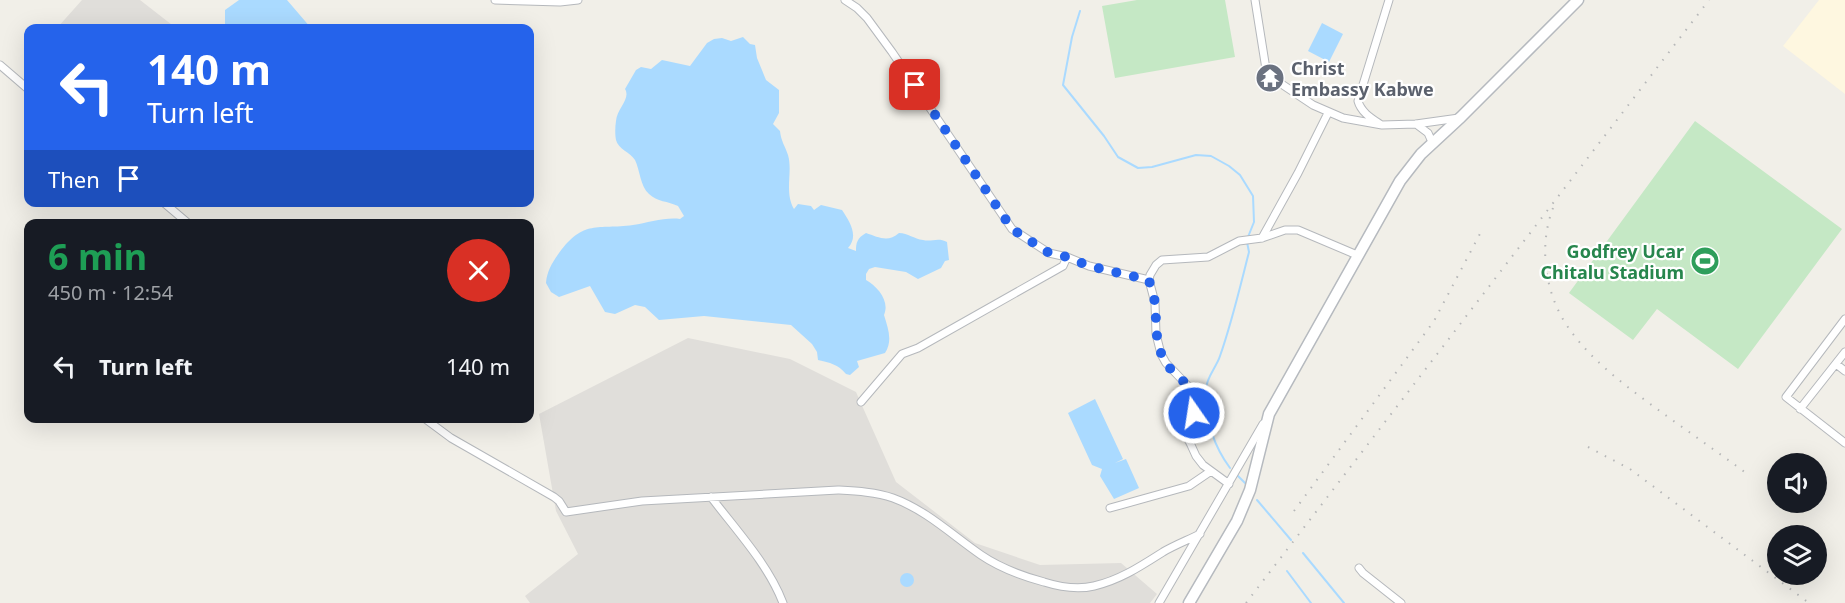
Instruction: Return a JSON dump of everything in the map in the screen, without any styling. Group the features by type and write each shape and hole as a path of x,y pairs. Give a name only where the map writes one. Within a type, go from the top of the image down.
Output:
{"street":[{"path":"495,0 560,2 578,0"},
{"path":"844,0 867,18 892,52 1012,229 1049,253 1089,266 1149,280"},
{"path":"1255,0 1266,69 1280,83 1313,105 1328,113 1382,125 1416,124 1461,117"},
{"path":"1382,125 1366,113 1358,102 1389,0"},
{"path":"1159,603 1400,181 1421,154 1578,0"},
{"path":"0,65 24,86"},
{"path":"1258,238 1298,173 1328,113"},
{"path":"1416,124 1428,133 1433,144"},
{"path":"170,207 183,219"},
{"path":"1229,484 1196,456 1188,438 1196,398 1161,354 1156,334 1155,303 1149,280 1156,265 1162,260 1208,257 1239,241 1285,230 1298,230 1357,255"},
{"path":"861,402 902,354 918,348 1064,266 1067,257"},
{"path":"1845,319 1786,396 1845,443"},
{"path":"1800,409 1845,352"},
{"path":"1836,364 1845,371"},
{"path":"1189,603 1237,521 1247,498 1269,414"},
{"path":"431,423 451,438 554,496 566,512 642,501 838,490 864,492 891,497 932,519 983,556 1001,566 1025,576 1077,589 1112,582 1165,551 1200,534"},
{"path":"1110,508 1189,486 1211,471"},
{"path":"711,497 777,586 783,603"},
{"path":"1359,568 1362,573 1401,603"}],"shaded area":[{"path":"82,0 140,0 171,24 61,24"},
{"path":"1819,0 1845,0 1845,94 1783,46"},
{"path":"688,338 790,359 856,392 896,482 975,543 1040,565 1121,563 1157,594 1150,603 530,603 525,596 578,554 556,511 539,414"}],"green space":[{"path":"1137,0 1225,0 1235,57 1115,78 1102,6"},
{"name":"Godfrey Ucar Chitalu Stadium","path":"1695,121 1842,229 1738,369 1657,309 1633,340 1569,293"}],"water":[{"path":"239,0 287,0 308,24 225,24 225,10"},
{"path":"1322,23 1343,34 1329,62 1308,51"},
{"path":"743,37 750,44 755,45 757,58 766,80 779,90 779,113 773,124 780,131 788,155 789,189 794,209 798,204 811,206 814,210 821,205 842,210 853,234 848,248 856,251 858,241 866,233 891,238 902,233 920,239 947,242 949,260 945,261 941,268 918,279 906,272 875,267 869,269 866,280 879,290 884,300 889,344 885,353 857,361 859,367 850,375 834,364 818,360 817,352 812,344 791,325 704,316 659,320 645,307 635,305 615,314 605,312 590,286 559,297 551,292 546,283 550,267 559,253 568,242 584,231 662,219 680,219 684,216 678,206 656,199 649,194 644,187 635,160 617,143 616,121 625,100 625,89 636,70 641,67 651,69 662,60 690,66 707,43 714,39 722,38 731,41"},
{"path":"1095,399 1123,459 1115,463 1126,459 1139,488 1114,499 1100,476 1102,469 1092,465 1068,413"},
{"path":"907,573 912,575 914,580 912,585 907,587 902,585 900,580 902,575"}],"waterway":[{"path":"1080,11 1072,37 1063,85 1118,157 1138,168 1152,167 1196,155 1211,156 1240,175 1253,196 1254,222 1248,237"},
{"path":"1230,468 1211,431 1206,389 1220,356 1232,317 1249,252 1247,242"},
{"path":"1238,476 1246,484"},
{"path":"1257,500 1291,540"},
{"path":"1303,553 1344,603"},
{"path":"1287,571 1311,603"}],"railway":[{"path":"1246,603 1709,0"},
{"path":"1553,208 1546,239 1546,271 1561,317 1570,330 1591,355 1616,377 1750,476"},
{"path":"1294,511 1434,321 1482,230"},
{"path":"1588,447 1630,469 1809,603"}],"place":[{"name":"Christ Embassy Kabwe","path":"1270,78"},
{"name":"Godfrey Ucar Chitalu Stadium","path":"1705,261"}],"route":[{"path":"915,85 1012,229 1049,253 1089,266 1149,280 1155,303 1156,334 1161,354 1173,372 1193,392 1196,398 1194,413"}]}
